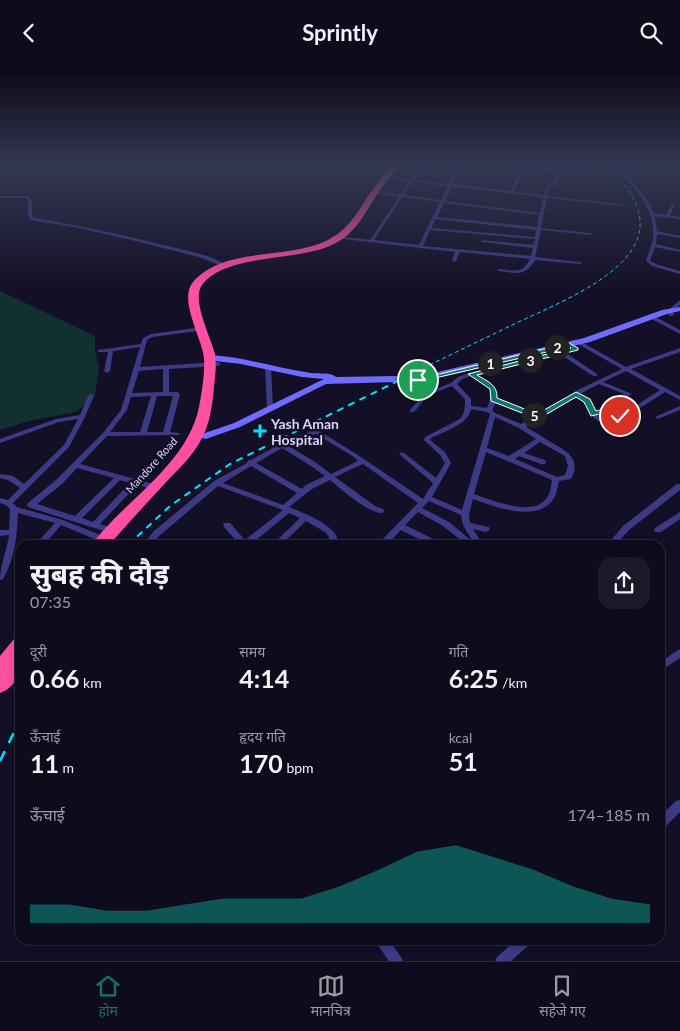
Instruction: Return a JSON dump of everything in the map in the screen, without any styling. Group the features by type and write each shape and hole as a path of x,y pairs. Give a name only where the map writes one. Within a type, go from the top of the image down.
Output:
{"highway":[{"name":"Mandore Road","path":"107,540 190,447 199,431 214,361 192,301 195,289 202,279 226,266 312,248 336,239 346,233 365,208"},
{"name":"Mandore Road","path":"107,540 185,463 206,436 211,421 213,341 198,301 201,289 207,280 230,268 318,249 345,238 359,225 368,208"},
{"path":"0,685 6,664 15,651"}],"main road":[{"path":"214,361 268,367 317,377 405,378 418,380 601,335 616,333 677,310"},
{"path":"206,436 238,425 328,381 405,378"}],"street":[{"path":"30,208 30,216 33,219 91,229 155,244 226,266"},
{"path":"371,241 392,208"},
{"path":"420,247 439,208"},
{"path":"485,208 500,211 542,214"},
{"path":"499,270 524,271 528,269 533,258 543,208"},
{"path":"649,208 655,232 648,259 649,263 680,273"},
{"path":"668,216 672,208"},
{"path":"652,214 680,218"},
{"path":"434,218 590,233"},
{"path":"427,231 467,237 471,236 470,233 537,238"},
{"path":"655,232 680,237"},
{"path":"345,238 580,263"},
{"path":"482,241 535,247"},
{"path":"446,249 454,245 480,248 480,253"},
{"path":"653,245 680,251"},
{"path":"454,261 458,251"},
{"path":"484,263 486,253"},
{"path":"655,318 678,330"},
{"path":"107,540 95,525 31,505 59,482 105,434 124,409 145,339 147,337 203,329"},
{"path":"412,411 427,395 453,384 460,378 576,349 574,343"},
{"path":"574,343 680,399"},
{"path":"100,351 144,345"},
{"path":"107,371 111,349"},
{"path":"521,427 598,382 626,369 680,350"},
{"path":"561,353 595,375"},
{"path":"136,369 214,361"},
{"path":"166,367 166,394"},
{"path":"268,367 270,408"},
{"path":"471,374 492,387 494,391 483,449 465,515 466,525 476,540"},
{"path":"598,382 629,394 622,397 611,411"},
{"path":"386,540 423,503 448,463 448,460 427,440 428,437 462,420 467,415 468,399 453,384"},
{"path":"594,414 606,410 624,416 664,391"},
{"path":"143,435 155,394"},
{"path":"129,395 177,394 166,434"},
{"path":"576,394 587,401 594,414 616,431"},
{"path":"0,577 4,563 12,550 12,506 24,487 67,446 91,397"},
{"path":"494,399 537,417"},
{"path":"468,407 491,412 541,438 567,455 571,461 571,470 568,477 556,479 483,449"},
{"path":"658,417 680,408"},
{"path":"672,412 680,416"},
{"path":"0,441 58,420 82,417"},
{"path":"151,540 217,483 282,445 316,431 423,503 466,540"},
{"path":"105,434 177,435"},
{"path":"510,459 541,438"},
{"path":"282,445 380,511"},
{"path":"518,453 543,462"},
{"path":"402,454 437,482"},
{"path":"251,540 301,493 363,461"},
{"path":"250,462 301,493"},
{"path":"75,465 154,487"},
{"path":"0,476 10,478 24,487"},
{"path":"77,519 119,477"},
{"path":"471,496 506,507 536,509 551,499 556,490 556,479"},
{"path":"95,525 135,482"},
{"path":"217,483 286,509 332,531 332,540"},
{"path":"615,540 626,528 680,486"},
{"path":"0,500 107,540"},
{"path":"423,503 465,515"},
{"path":"658,530 680,515"},
{"path":"281,540 305,518"},
{"path":"44,540 60,522"},
{"path":"227,525 240,540"},
{"path":"466,525 486,529"},
{"path":"400,526 428,540"},
{"path":"0,533 13,532"},
{"path":"665,664 680,653"},
{"path":"665,819 680,805"},
{"path":"385,945 397,961"},
{"path":"501,961 520,945"}],"green space":[{"path":"0,291 95,336 95,351 99,367 95,396 76,412 29,421 0,430"}],"tunnel":[{"path":"402,376 413,377"}],"railway":[{"path":"417,371 563,301 602,279 618,266 630,252 638,237 640,217 637,208"},
{"path":"133,540 170,506 230,464 420,370"},
{"path":"0,761 15,730"}],"place":[{"name":"Yash Aman Hospital","path":"260,431"}],"route":[{"path":"418,380 569,345 576,349 471,374 492,387 494,399 537,417 576,394 587,401 594,414 608,410 620,416"}]}
